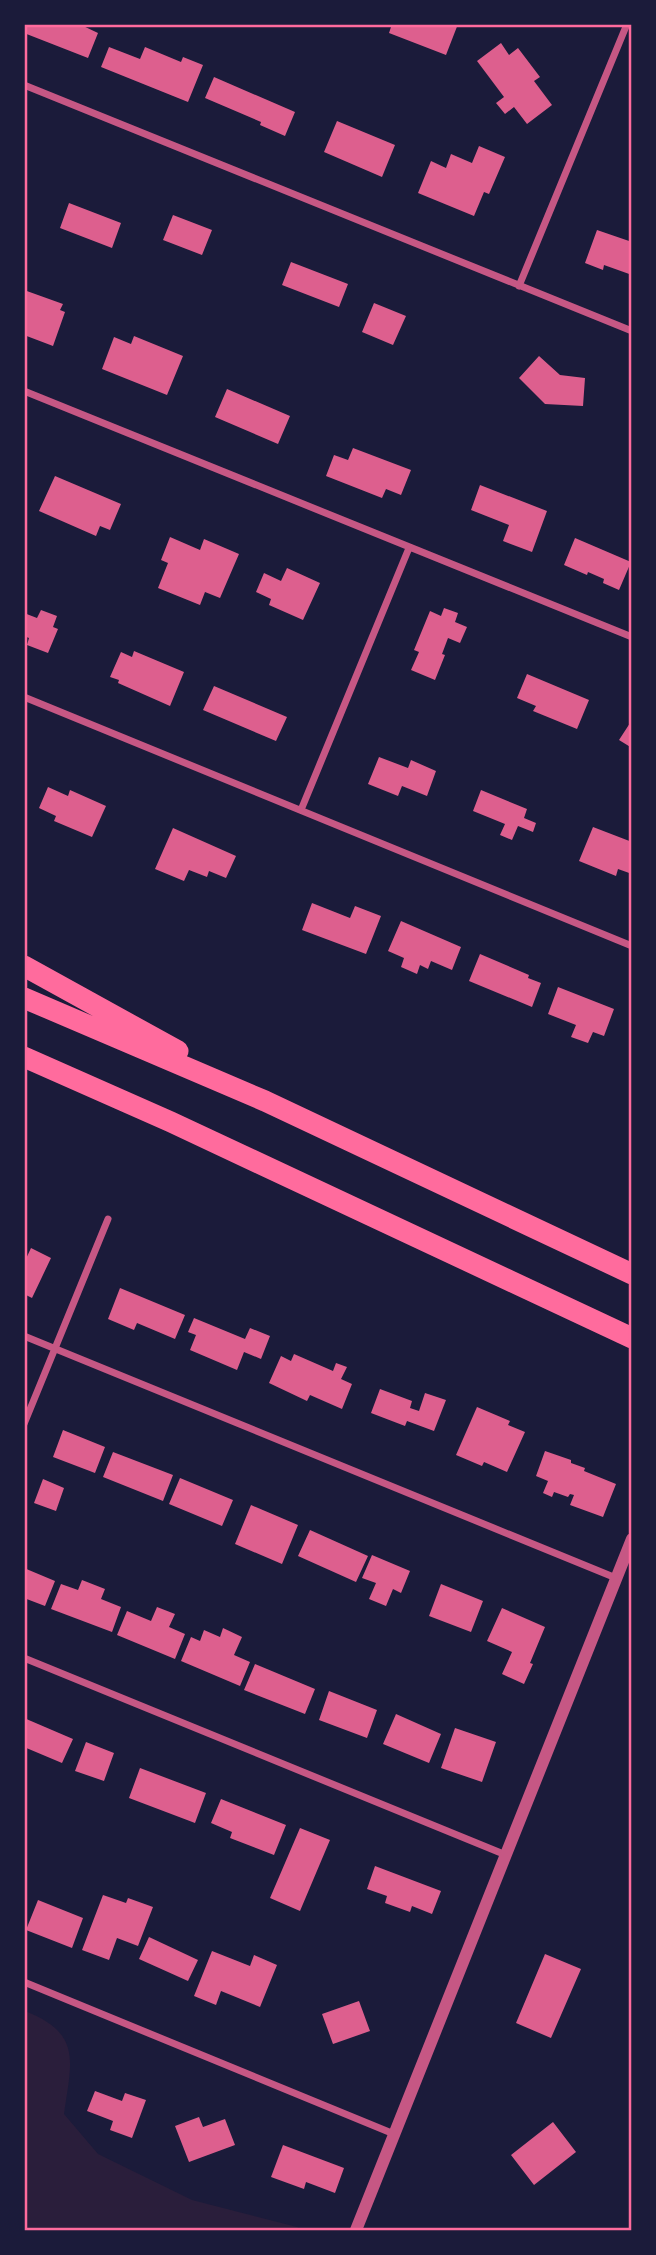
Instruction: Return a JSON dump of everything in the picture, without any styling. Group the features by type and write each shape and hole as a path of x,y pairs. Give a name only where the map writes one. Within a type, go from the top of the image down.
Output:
{"highway":[{"path":"24,966 265,1101"},
{"path":"24,998 265,1101 632,1274"},
{"path":"24,1057 171,1122 632,1338"}],"street":[{"path":"519,286 627,24"},
{"path":"24,85 632,331"},
{"path":"24,391 632,636"},
{"path":"301,810 409,548"},
{"path":"24,697 632,946"},
{"path":"24,1424 108,1219"},
{"path":"24,1336 616,1577"},
{"path":"356,2231 632,1539"},
{"path":"24,1658 506,1855"},
{"path":"24,1982 394,2134"}],"shaded area":[{"path":"25,2011 57,2029 65,2040 70,2065 64,2114 98,2154 192,2200 301,2230 25,2230"}],"building":[{"path":"24,24 79,24 98,33 88,58 24,33"},
{"path":"392,24 458,24 446,55 389,33"},
{"path":"501,43 509,55 518,48 540,77 534,81 552,105 527,124 514,107 505,114 496,103 504,97 477,61"},
{"path":"109,47 140,59 145,47 181,62 183,57 203,65 188,102 101,67"},
{"path":"214,77 295,112 285,136 260,125 261,122 205,98"},
{"path":"337,121 395,145 382,177 324,152"},
{"path":"479,146 505,157 489,194 484,192 474,216 418,193 431,161 446,168 451,154 472,163"},
{"path":"69,203 121,223 112,248 60,228"},
{"path":"173,215 212,230 202,255 163,240"},
{"path":"597,230 632,242 632,275 604,265 603,270 585,263"},
{"path":"291,262 348,284 339,307 282,285"},
{"path":"24,290 63,304 60,310 65,312 53,346 24,335"},
{"path":"374,303 406,316 393,345 362,332"},
{"path":"134,336 183,356 167,395 102,369 114,337 131,344"},
{"path":"539,356 560,375 585,378 583,406 545,404 519,378"},
{"path":"227,389 290,416 278,444 215,417"},
{"path":"353,448 411,470 401,495 386,489 382,498 326,476 334,455 348,460"},
{"path":"55,476 121,504 110,530 100,526 96,536 39,511"},
{"path":"480,485 547,511 532,552 503,541 509,525 471,510"},
{"path":"170,537 200,550 204,539 239,554 220,598 205,592 200,605 158,588 168,563 161,560"},
{"path":"575,538 631,562 619,590 603,583 604,579 564,565"},
{"path":"287,568 320,583 303,620 269,605 271,599 256,592 264,573 281,581"},
{"path":"444,608 458,613 455,622 467,627 460,643 448,638 442,654 445,655 435,680 411,670 419,652 414,650 430,611 441,616"},
{"path":"41,610 57,616 53,627 58,629 48,653 27,645 29,638 24,636 24,613 37,618"},
{"path":"134,651 184,672 170,706 110,677 121,652 132,657"},
{"path":"527,674 589,700 577,729 533,711 536,706 517,698"},
{"path":"214,686 287,717 276,741 203,710"},
{"path":"632,720 632,748 619,740"},
{"path":"379,757 408,768 411,760 436,771 427,796 402,786 398,796 368,784"},
{"path":"48,787 68,796 70,790 106,806 92,837 54,821 56,816 39,808"},
{"path":"481,790 527,809 524,818 536,823 533,832 518,826 512,840 500,835 505,824 473,811"},
{"path":"593,827 632,842 632,874 618,869 616,876 579,861"},
{"path":"173,828 236,856 226,878 209,871 207,877 189,870 184,881 155,869"},
{"path":"312,903 350,918 355,906 381,916 366,954 302,930"},
{"path":"401,921 461,947 452,970 431,961 428,969 420,965 417,974 401,967 404,958 388,951"},
{"path":"480,954 541,983 532,1007 469,981"},
{"path":"558,987 614,1009 604,1036 593,1032 588,1043 571,1037 576,1025 548,1014"},
{"path":"31,1248 51,1258 32,1298 24,1294 24,1263"},
{"path":"120,1288 185,1315 175,1339 137,1323 134,1330 108,1319"},
{"path":"194,1318 245,1339 250,1328 270,1336 261,1359 244,1352 237,1370 190,1350 196,1335 188,1332"},
{"path":"294,1354 333,1371 336,1363 347,1367 341,1379 352,1384 342,1409 310,1395 307,1401 269,1383 281,1356 291,1361"},
{"path":"380,1389 412,1401 410,1408 419,1411 425,1393 446,1400 434,1431 407,1421 405,1426 371,1413"},
{"path":"477,1407 510,1421 508,1425 525,1432 507,1472 484,1462 482,1466 456,1455"},
{"path":"63,1430 105,1447 95,1473 53,1457"},
{"path":"545,1451 571,1460 571,1463 585,1468 584,1471 616,1484 603,1517 570,1505 574,1495 570,1494 568,1497 554,1492 552,1497 543,1493 548,1481 536,1476"},
{"path":"113,1452 173,1475 163,1501 103,1477"},
{"path":"180,1478 233,1500 222,1526 169,1504"},
{"path":"43,1479 64,1488 56,1511 34,1503"},
{"path":"251,1505 298,1525 282,1564 235,1544"},
{"path":"310,1530 368,1556 356,1582 298,1556"},
{"path":"372,1555 410,1571 401,1593 393,1589 386,1606 369,1599 376,1583 362,1578"},
{"path":"24,1568 55,1581 45,1606 24,1598"},
{"path":"82,1580 105,1589 101,1599 121,1607 112,1632 51,1609 61,1584 78,1590"},
{"path":"441,1584 483,1601 471,1632 429,1616"},
{"path":"157,1607 175,1614 169,1627 185,1634 175,1659 117,1635 127,1611 151,1621"},
{"path":"502,1608 545,1627 524,1684 502,1674 512,1652 487,1641"},
{"path":"223,1628 242,1637 234,1655 250,1662 240,1686 181,1661 191,1637 200,1641 204,1630 220,1637"},
{"path":"255,1664 315,1689 305,1714 244,1690"},
{"path":"329,1691 377,1710 367,1738 319,1720"},
{"path":"396,1714 441,1734 429,1763 383,1744"},
{"path":"24,1718 73,1739 62,1763 24,1747"},
{"path":"455,1728 496,1742 482,1782 441,1768"},
{"path":"86,1742 114,1753 104,1781 75,1771"},
{"path":"140,1768 206,1793 195,1823 129,1798"},
{"path":"221,1799 286,1825 274,1855 230,1838 232,1832 211,1823"},
{"path":"300,1828 330,1840 300,1911 270,1898"},
{"path":"375,1866 441,1891 432,1914 412,1906 410,1912 385,1903 387,1896 367,1889"},
{"path":"103,1895 126,1903 128,1898 153,1907 138,1946 117,1938 109,1960 82,1950"},
{"path":"38,1900 83,1918 72,1948 26,1930"},
{"path":"149,1937 198,1960 188,1981 139,1959"},
{"path":"212,1951 250,1966 254,1955 277,1965 260,2007 221,1991 216,2005 194,1996"},
{"path":"545,1954 581,1969 551,2038 516,2023"},
{"path":"359,2001 370,2031 333,2044 322,2014"},
{"path":"95,2091 122,2101 125,2093 146,2100 132,2138 110,2130 113,2121 87,2111"},
{"path":"199,2117 203,2127 225,2119 235,2145 189,2162 175,2126"},
{"path":"553,2122 576,2152 534,2185 511,2155"},
{"path":"283,2145 344,2168 335,2193 306,2182 304,2189 271,2177"}]}
